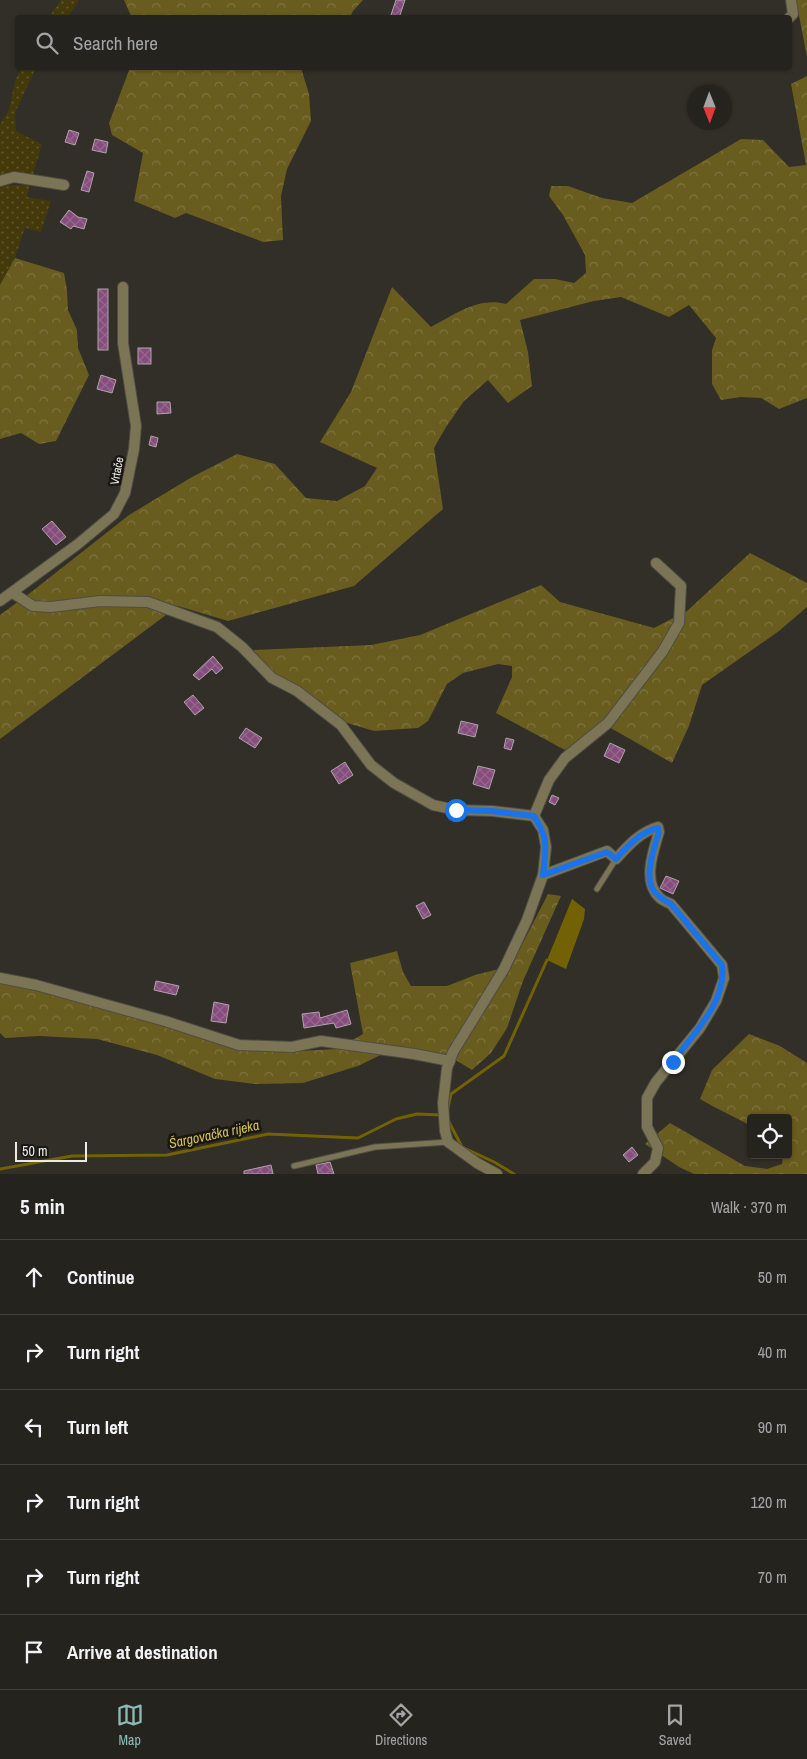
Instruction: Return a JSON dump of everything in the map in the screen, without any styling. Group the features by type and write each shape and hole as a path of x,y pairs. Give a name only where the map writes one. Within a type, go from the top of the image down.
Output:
{"street":[{"path":"791,0 792,15"},
{"path":"0,181 14,177 64,185"},
{"name":"Vrtače","path":"0,601 78,544 114,514 125,493 134,449 136,426 123,343 123,287"},
{"path":"534,816 549,780 565,758 608,723 663,651 679,623 682,586 656,563"},
{"path":"13,592 33,606 51,607 100,601 148,602 217,627 242,646 272,678 297,692 341,725 371,765 394,783 432,805 456,810 492,811 534,816"},
{"path":"497,1174 477,1163 448,1142 443,1117 443,1103 447,1068 450,1061 504,969 527,920 543,875 546,847 543,830 534,816"},
{"path":"543,875 607,852 616,859 633,842 650,830 658,828 659,832 650,871 652,888 660,898 671,904 722,965 724,978 716,1001 700,1028 656,1082 647,1098 647,1127 658,1148 655,1162 643,1174"},
{"path":"0,978 36,985 165,1021 239,1045 292,1047 321,1041 450,1061"}],"lane":[{"path":"597,889 616,859"},
{"path":"294,1166 375,1147 448,1142"}],"shaded area":[{"path":"61,0 79,0 69,15 50,15"},
{"path":"20,70 35,70 15,113 16,131 42,144 33,175 15,171 0,177 0,124 9,110 15,81"},
{"path":"0,185 30,185 27,197 51,201 41,232 25,228 15,258 0,285"},
{"path":"572,899 585,909 584,919 566,969 547,960"}],"green space":[{"path":"124,0 363,0 351,15 131,15"},
{"path":"796,0 807,0 807,57"},
{"path":"129,70 302,70 309,94 311,121 287,169 281,196 283,240 263,242 186,213 175,218 134,201 143,153 112,135 109,123"},
{"path":"807,76 807,398 779,409 761,398 741,397 721,400 712,384 712,350 716,338 689,305 669,317 621,297 594,301 520,320 528,352 532,386 508,403 488,380 464,401 434,448 443,509 354,586 228,621 178,606 0,739 0,615 129,515 192,477 237,454 275,464 306,498 337,501 365,486 377,468 320,442 351,392 392,287 431,327 467,308 486,303 506,304 534,279 555,279 574,283 586,273 585,255 563,215 549,196 551,186 568,186 602,198 632,203 741,139 763,140 789,167 806,165 791,84"},
{"path":"15,258 64,273 68,310 77,330 78,348 89,375 56,441 39,444 21,433 0,439 0,285"},
{"path":"750,553 807,583 807,607 779,631 702,685 689,726 672,763 602,723 565,750 496,713 512,677 512,666 498,664 463,673 447,684 428,721 418,728 374,731 344,722 277,676 253,650 371,645 420,635 541,585 560,602 654,628 687,611"},
{"path":"548,894 561,896 523,981 507,1028 491,1053 472,1070 454,1059 397,1047 358,1066 303,1083 255,1084 215,1079 157,1055 97,1039 39,1036 5,1038 0,1033 0,981 39,989 165,1024 244,1050 278,1052 337,1049 363,1034 350,963 397,951 403,972 411,986 447,986 475,975 511,966"},
{"path":"749,1034 780,1046 807,1063 807,1174 694,1174 679,1167 645,1144 670,1123 745,1166 767,1169 782,1164 783,1159 792,1159 792,1114 747,1114 747,1124 712,1106 700,1099 712,1070"}],"building":[{"path":"396,0 405,0 400,15 391,15"},
{"path":"69,130 79,133 75,145 65,142"},
{"path":"95,139 108,142 106,153 92,150"},
{"path":"87,171 94,173 89,192 81,190"},
{"path":"69,210 78,217 87,219 84,229 73,226 71,229 60,222"},
{"path":"98,289 108,289 108,350 98,350"},
{"path":"138,348 151,348 151,364 138,364"},
{"path":"101,375 116,380 112,393 97,389"},
{"path":"157,402 170,402 171,413 157,414"},
{"path":"151,436 158,438 156,447 149,445"},
{"path":"52,521 66,537 56,545 42,529"},
{"path":"213,656 223,668 216,674 212,669 199,680 193,675"},
{"path":"193,695 204,708 195,715 184,702"},
{"path":"461,721 478,725 475,737 458,733"},
{"path":"246,728 262,738 255,748 239,738"},
{"path":"506,738 514,740 511,750 504,748"},
{"path":"610,743 625,750 619,763 604,756"},
{"path":"345,762 353,775 339,784 331,771"},
{"path":"478,766 495,770 489,789 473,784"},
{"path":"552,795 559,798 555,805 549,802"},
{"path":"666,876 679,881 673,894 660,888"},
{"path":"424,902 431,915 423,919 416,906"},
{"path":"156,981 179,986 176,995 154,990"},
{"path":"214,1002 229,1005 226,1023 211,1021"},
{"path":"347,1010 351,1024 336,1028 334,1023 304,1028 302,1014 319,1012 320,1018"},
{"path":"632,1147 638,1155 629,1162 623,1155"},
{"path":"330,1162 334,1174 318,1174 316,1165"},
{"path":"271,1165 273,1174 244,1174 244,1171"}],"waterway":[{"name":"Šargovačka rijeka","path":"448,1108 451,1094 504,1056 547,960"},
{"name":"Šargovačka rijeka","path":"0,1169 72,1156 167,1155 268,1134 358,1138 396,1119 417,1114 441,1115"},
{"path":"448,1120 462,1147 514,1174"}],"route":[{"path":"456,810 492,811 534,816 543,830 546,847 543,875 607,852 616,859 633,842 650,830 658,828 659,832 650,871 652,888 660,898 671,904 722,965 724,978 716,1001 700,1028 685,1044 673,1062"}]}
